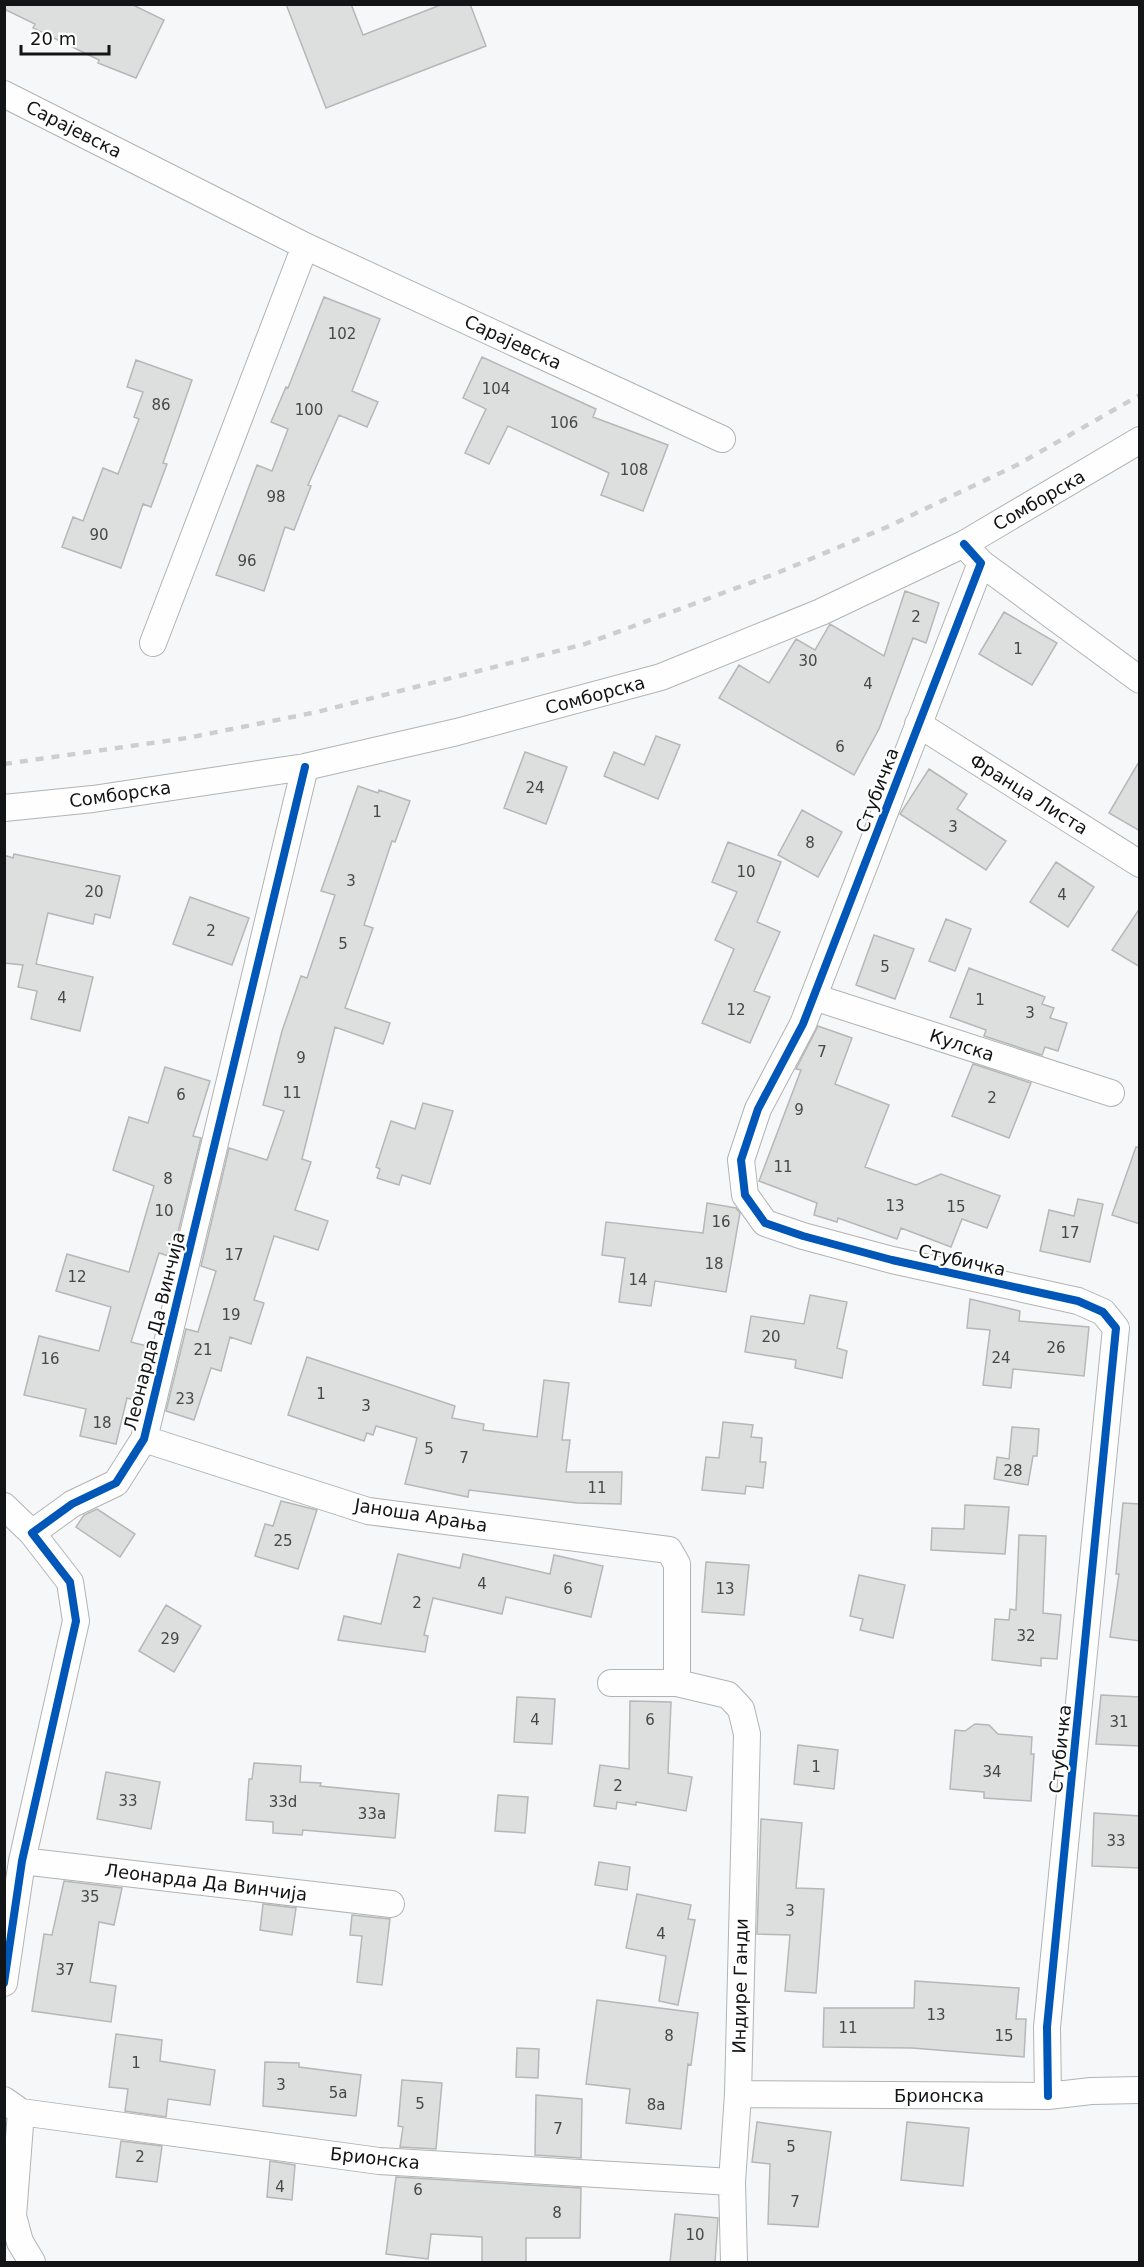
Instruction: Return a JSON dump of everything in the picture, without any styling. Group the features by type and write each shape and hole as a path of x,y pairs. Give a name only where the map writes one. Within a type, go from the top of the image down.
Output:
{"street":[{"name":"Сарајевска","path":"4,94 304,246 722,439"},
{"path":"153,643 304,246"},
{"name":"Сомборска","path":"4,808 93,799 305,767 457,732 661,677 821,612 964,544 1140,440"},
{"path":"964,544 981,563 1140,680"},
{"name":"Стубичка","path":"981,563 804,1024 758,1109 741,1160 745,1195 765,1222 892,1260 1078,1301 1103,1312 1116,1328 1047,2027 1047,2096"},
{"name":"Франца Листа","path":"918,724 1140,864"},
{"name":"Леонарда Да Винчија","path":"32,1533 72,1504 116,1483 144,1439 305,767"},
{"name":"Кулска","path":"814,997 1111,1093"},
{"name":"Јаноша Арања","path":"144,1439 368,1511 669,1550 677,1564 677,1683"},
{"path":"4,1506 32,1533 70,1582 76,1621 22,1861 4,1983"},
{"path":"611,1683 677,1683"},
{"name":"Индире Ганди","path":"677,1683 728,1695 741,1709 747,1734 738,2094 732,2182 734,2262"},
{"name":"Леонарда Да Винчија","path":"22,1861 391,1904"},
{"name":"Брионска","path":"738,2094 1047,2096 1091,2091 1140,2090"},
{"path":"13,2106 12,2216 20,2242 32,2262"},
{"name":"Брионска","path":"13,2106 379,2161 732,2182"}],"building":[{"path":"4,4 131,4 164,20 136,78 98,63 99,60 33,28 35,24 4,9"},
{"path":"286,4 351,4 363,35 443,4 470,4 486,46 326,108"},
{"path":"324,297 380,319 352,391 378,402 367,427 339,415 308,485 311,486 294,530 285,527 264,591 216,575 257,465 272,471 288,429 271,422 286,387 288,388"},
{"path":"482,357 596,409 593,417 668,445 643,511 601,495 609,473 508,426 489,464 465,453 486,409 463,398"},
{"path":"136,360 192,380 163,463 167,464 151,507 143,504 121,568 62,547 73,517 83,521 103,468 118,474 139,419 134,417 143,392 127,387"},
{"path":"905,591 939,603 926,643 913,638 879,729 854,775 719,698 739,665 769,683 796,639 815,650 830,624 884,656"},
{"path":"1004,612 1057,643 1032,685 979,654"},
{"path":"656,736 680,745 658,799 604,776 614,752 644,765"},
{"path":"525,752 567,767 546,824 504,808"},
{"path":"1140,760 1140,831 1109,813"},
{"path":"929,769 967,794 957,809 1006,841 986,870 900,814"},
{"path":"358,786 378,793 379,790 410,801 395,842 392,841 364,925 373,928 345,1008 390,1023 383,1044 335,1027 302,1159 311,1162 295,1210 328,1221 318,1250 274,1236 254,1300 264,1303 251,1344 230,1337 221,1371 211,1368 194,1420 166,1411 186,1329 198,1332 216,1271 201,1266 229,1148 267,1160 284,1111 263,1105 282,1031 301,976 307,978 335,895 321,891"},
{"path":"802,810 842,832 818,877 778,855"},
{"path":"728,842 781,862 757,922 780,932 754,991 770,997 750,1043 702,1023 734,949 715,940 737,892 712,882"},
{"path":"14,854 120,876 110,918 95,914 93,924 48,913 36,964 93,977 80,1031 31,1019 37,991 18,987 23,965 4,963 4,855 13,858"},
{"path":"1056,862 1094,887 1068,927 1030,902"},
{"path":"190,897 249,918 232,965 173,944"},
{"path":"1140,908 1140,967 1112,950"},
{"path":"946,919 971,929 955,971 929,961"},
{"path":"874,935 914,949 895,999 856,985"},
{"path":"969,968 1045,997 1042,1004 1054,1008 1050,1018 1067,1023 1058,1051 1045,1047 1042,1055 984,1036 986,1030 950,1017"},
{"path":"818,1026 852,1038 835,1084 889,1105 865,1167 916,1185 941,1174 1000,1196 987,1228 962,1219 951,1247 901,1228 897,1239 838,1218 837,1222 814,1215 817,1203 759,1181 801,1070 796,1069"},
{"path":"973,1064 1031,1083 1009,1138 952,1116"},
{"path":"165,1067 210,1081 193,1136 201,1138 172,1257 159,1253 131,1342 151,1347 138,1401 127,1398 116,1444 80,1436 86,1409 24,1395 39,1336 99,1351 111,1307 56,1291 67,1254 129,1272 154,1186 113,1170 129,1117 148,1123"},
{"path":"423,1103 453,1111 430,1184 402,1175 399,1185 377,1178 380,1169 376,1167 391,1121 415,1129"},
{"path":"1136,1147 1140,1147 1140,1224 1112,1215"},
{"path":"1078,1199 1103,1204 1090,1262 1040,1251 1049,1210 1074,1216"},
{"path":"707,1203 736,1208 740,1213 726,1292 655,1281 651,1306 619,1302 625,1258 602,1255 606,1222 703,1233"},
{"path":"810,1295 847,1302 837,1348 847,1351 842,1378 795,1368 796,1360 745,1352 751,1316 804,1324"},
{"path":"970,1299 1020,1311 1019,1321 1089,1327 1084,1376 1013,1369 1011,1388 983,1385 990,1330 967,1328"},
{"path":"307,1357 455,1406 452,1418 484,1424 483,1430 537,1437 544,1380 569,1383 562,1440 570,1440 566,1472 622,1472 621,1504 577,1503 469,1490 468,1497 405,1484 417,1438 376,1426 373,1435 367,1433 364,1441 288,1415"},
{"path":"723,1422 753,1425 751,1437 762,1438 760,1462 766,1462 763,1488 746,1486 745,1494 702,1490 706,1457 719,1458"},
{"path":"1012,1427 1039,1429 1037,1456 1033,1456 1028,1485 994,1479 997,1457 1009,1459"},
{"path":"281,1501 317,1510 298,1569 255,1556 265,1524 273,1526"},
{"path":"1123,1503 1140,1504 1140,1641 1110,1637 1119,1574 1116,1574"},
{"path":"965,1505 1009,1507 1005,1554 931,1550 932,1528 964,1529"},
{"path":"97,1509 135,1534 120,1557 76,1527 84,1515"},
{"path":"1019,1535 1046,1536 1043,1613 1061,1615 1057,1659 1041,1658 1041,1666 992,1660 995,1619 1009,1620 1010,1609 1016,1610"},
{"path":"398,1554 460,1568 463,1554 550,1574 554,1555 603,1566 591,1617 506,1597 502,1614 433,1598 424,1635 428,1636 425,1652 338,1640 344,1616 381,1624"},
{"path":"706,1562 749,1565 744,1615 702,1612"},
{"path":"859,1575 905,1585 893,1638 860,1630 863,1619 850,1616"},
{"path":"166,1605 201,1626 174,1672 139,1651"},
{"path":"1101,1695 1140,1697 1140,1746 1096,1744"},
{"path":"517,1697 555,1699 552,1744 514,1742"},
{"path":"630,1701 671,1702 668,1773 692,1777 686,1811 636,1802 636,1805 617,1802 616,1809 594,1806 600,1765 629,1769"},
{"path":"975,1724 989,1725 998,1734 1032,1737 1031,1754 1034,1754 1031,1801 984,1798 984,1792 950,1789 955,1730 965,1731"},
{"path":"798,1745 838,1750 834,1789 794,1784"},
{"path":"254,1763 301,1766 300,1782 399,1794 395,1838 303,1830 302,1835 273,1833 273,1822 246,1820 249,1779 252,1779"},
{"path":"106,1772 160,1782 151,1829 97,1819"},
{"path":"498,1795 528,1797 525,1833 495,1831"},
{"path":"1094,1813 1140,1816 1140,1868 1092,1866"},
{"path":"761,1819 802,1823 796,1888 824,1889 816,1993 785,1991 790,1935 757,1934"},
{"path":"599,1862 630,1867 627,1890 595,1885"},
{"path":"64,1881 122,1888 114,1925 99,1922 90,1982 116,1986 111,2022 32,2011 44,1934 52,1935"},
{"path":"637,1894 691,1905 688,1919 695,1920 678,2005 659,2001 666,1956 626,1948"},
{"path":"263,1904 296,1908 292,1935 260,1930"},
{"path":"352,1915 390,1919 382,1985 357,1982 362,1936 350,1935"},
{"path":"915,1981 1019,1988 1016,2019 1026,2019 1024,2057 912,2048 823,2047 824,2008 914,2008"},
{"path":"597,2000 698,2013 691,2065 688,2064 681,2129 626,2123 630,2089 586,2084"},
{"path":"116,2034 162,2040 160,2061 215,2070 210,2105 168,2099 166,2117 125,2111 128,2089 109,2087"},
{"path":"517,2048 539,2049 538,2078 516,2077"},
{"path":"265,2062 299,2063 299,2067 361,2075 356,2116 263,2106"},
{"path":"402,2080 442,2083 436,2149 400,2147 403,2127 398,2126"},
{"path":"536,2095 582,2099 581,2158 535,2155"},
{"path":"757,2122 831,2132 818,2227 768,2224 770,2164 752,2162"},
{"path":"907,2122 969,2128 963,2186 901,2180"},
{"path":"121,2141 162,2146 157,2182 116,2177"},
{"path":"270,2161 295,2165 292,2200 267,2197"},
{"path":"396,2177 581,2188 580,2238 526,2238 526,2262 482,2262 482,2237 431,2234 428,2259 386,2254"},
{"path":"675,2214 718,2218 715,2262 670,2262"}],"railway":[{"path":"4,764 187,738 317,712 585,644 777,573 887,527 1017,465 1140,395"}],"cycle path":[{"path":"964,544 981,563 803,1024 758,1109 741,1160 745,1195 765,1223 803,1236 892,1260 1078,1301 1103,1312 1116,1328 1047,2027 1048,2096"},
{"path":"4,1983 22,1861 76,1621 70,1582 32,1533 72,1504 116,1483 144,1439 305,767"}]}
